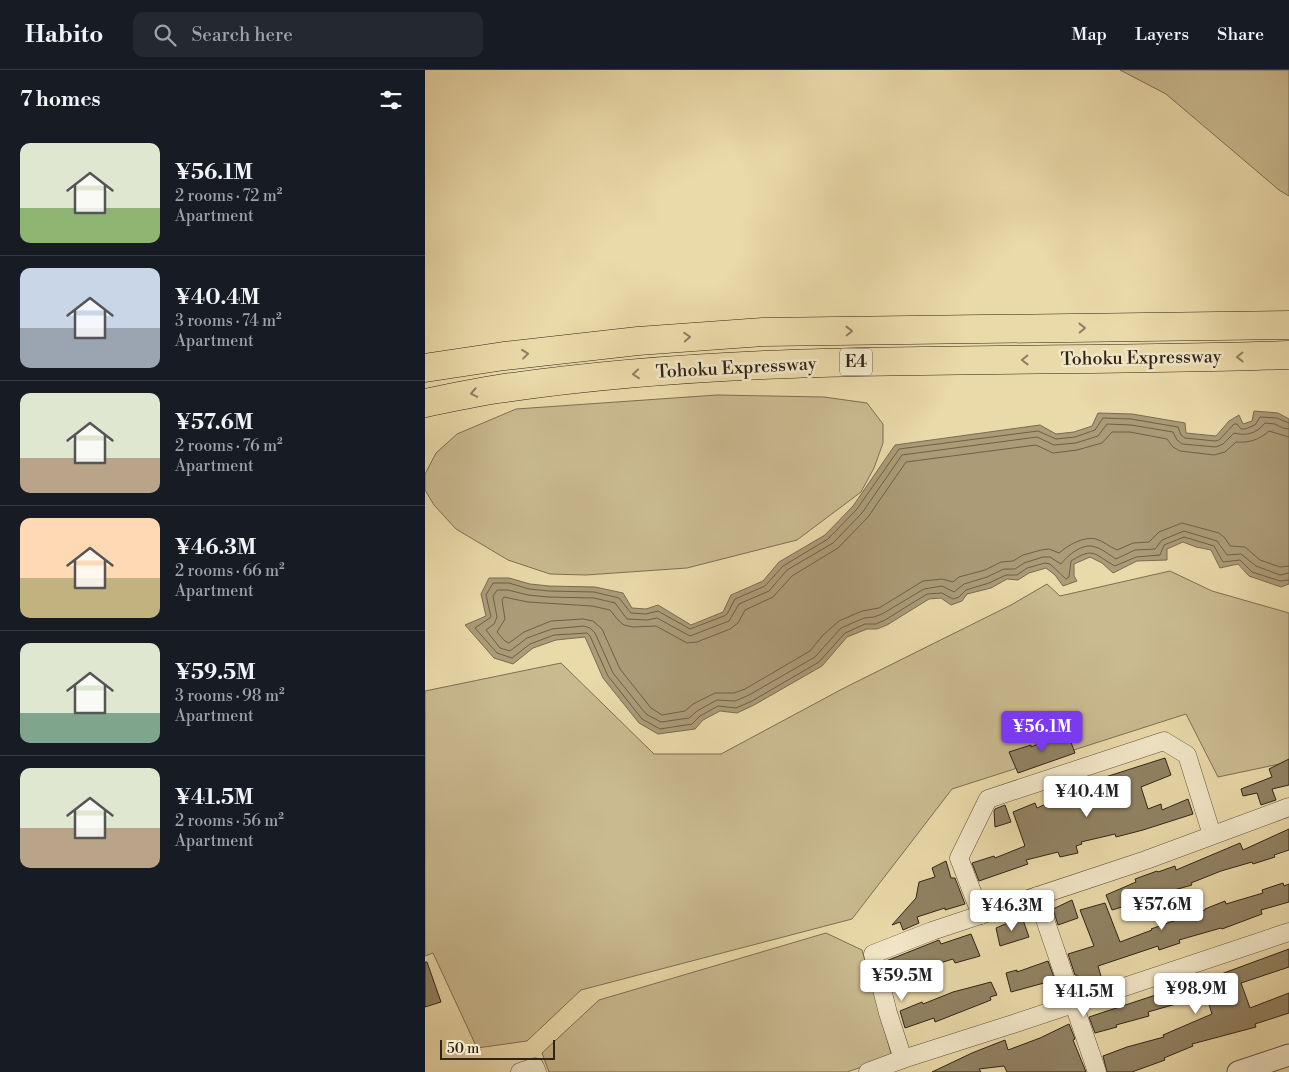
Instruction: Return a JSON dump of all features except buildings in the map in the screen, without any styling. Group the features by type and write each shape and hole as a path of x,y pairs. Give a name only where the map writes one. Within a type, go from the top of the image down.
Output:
{"highway":[{"name":"Tohoku Expressway","path":"425,368 504,356 639,341 763,332 1289,325"},
{"name":"Tohoku Expressway","path":"425,403 496,389 577,379 673,370 760,365 1289,355"}],"street":[{"path":"981,915 959,858 988,799 1164,741 1187,755 1212,835"},
{"path":"903,1059 888,1013 873,954 932,931 1146,860 1289,807"},
{"path":"1037,896 1097,1072"},
{"path":"868,1072 1289,932"},
{"path":"1238,1072 1289,1055"},
{"path":"520,1072 535,1067 537,1072"}],"shaded area":[{"path":"1120,70 1289,70 1289,196 1279,190 1166,94"},
{"path":"717,395 824,397 867,403 883,424 883,443 874,468 861,492 797,540 687,568 586,575 550,574 508,560 456,529 434,505 425,490 425,474 436,453 457,434 516,409"},
{"path":"1170,571 1212,591 1289,613 1289,762 1218,777 1186,714 952,789 852,919 581,990 527,1041 477,1048 433,953 425,956 425,691 561,663 654,754 721,754 844,688 1011,605 1047,584 1060,596"},
{"path":"826,933 862,950 892,1057 847,1072 549,1072 542,1053 599,1000"}],"water":[{"path":"1254,411 1278,413 1289,419 1289,584 1281,587 1249,576 1238,564 1220,568 1211,550 1183,542 1167,549 1167,560 1137,561 1113,573 1102,563 1090,557 1074,564 1074,576 1077,581 1063,586 1055,575 1046,568 1029,573 1018,580 1007,579 991,588 967,594 962,601 951,605 941,598 929,599 887,625 877,629 867,629 847,637 822,666 754,705 737,713 720,711 703,720 695,729 658,734 639,723 603,678 585,637 556,640 533,648 513,664 494,658 465,625 486,616 481,594 489,578 509,578 530,584 549,586 595,587 623,593 632,608 646,609 658,605 691,625 723,612 731,595 763,581 779,562 825,535 853,506 895,445 1040,425 1056,434 1074,432 1092,426 1098,413 1132,414 1185,423 1186,433 1216,436 1229,421 1239,415 1243,424 1252,421"}]}
